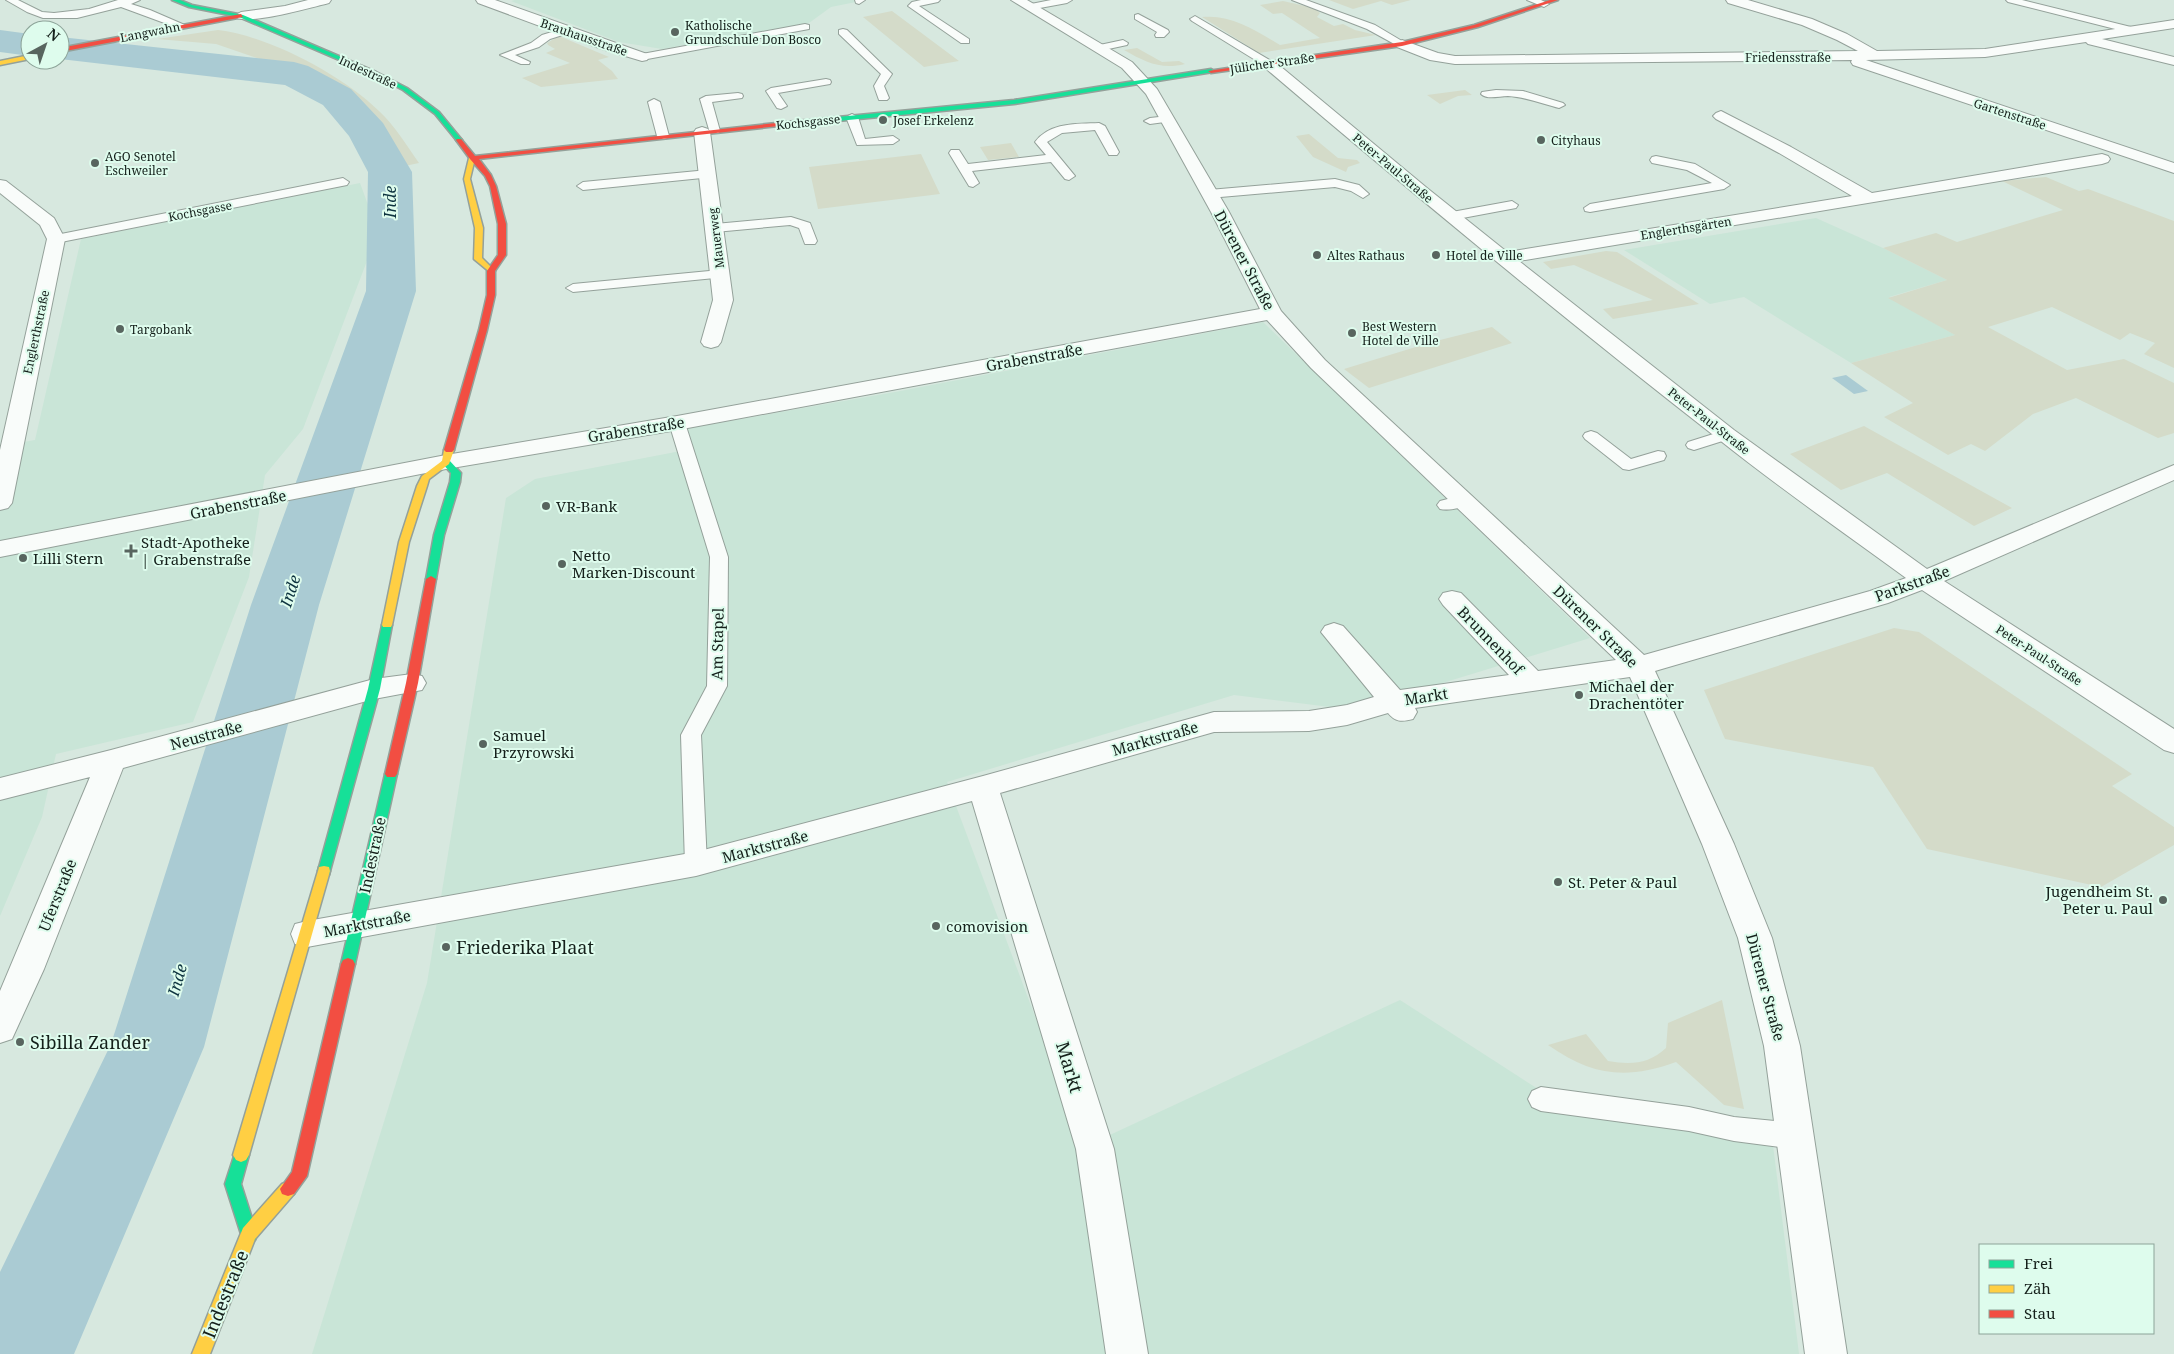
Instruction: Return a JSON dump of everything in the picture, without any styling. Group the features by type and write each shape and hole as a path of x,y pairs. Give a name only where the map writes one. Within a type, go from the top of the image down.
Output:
{"main road":[{"name":"Indestraße","path":"175,0 190,6 241,16 374,73 405,90 437,113 472,158 488,175 493,186 502,224 502,255 491,271 491,295 483,330 446,462 425,478 404,542 374,689 307,934 232,1184 249,1234"},
{"name":"Indestraße","path":"219,0 241,16"},
{"name":"Jülicher Straße","path":"1143,81 1402,44 1468,28 1550,2"},
{"name":"Langwahn","path":"70,48 241,16"},
{"path":"0,63 20,59"},
{"name":"Kochsgasse","path":"472,158 789,120 852,117 888,106 1014,102 1143,81"},
{"path":"472,158 467,179 479,228 478,259 491,271"},
{"name":"Indestraße","path":"200,1354 249,1234 299,1176 412,683 439,535 456,473 446,462"}],"street":[{"path":"241,16 285,10 324,0"},
{"name":"Brauhausstraße","path":"485,0 565,31 642,57"},
{"path":"1733,0 1837,33 1855,42 1875,56"},
{"path":"1765,9 1789,0"},
{"name":"Dürener Straße","path":"1023,4 1128,65 1143,81 1152,92 1159,120 1210,194 1272,312 1318,364 1454,503 1639,666 1718,844 1755,938 1782,1046 1826,1354"},
{"name":"Friedensstraße","path":"1402,44 1435,57 1460,62 1846,57 1985,53 2174,24"},
{"path":"2081,38 2174,61"},
{"name":"Gartenstraße","path":"1846,57 1869,68 2174,168"},
{"name":"Peter-Paul-Straße","path":"1269,64 1503,258 1726,435 1925,580 2174,744"},
{"path":"1721,116 1785,150 1869,199"},
{"name":"Mauerweg","path":"708,131 708,174 723,300 711,342"},
{"name":"Englerthsgärten","path":"1503,258 2102,159"},
{"path":"0,185 52,231"},
{"name":"Englerthstraße","path":"0,503 52,231"},
{"name":"Grabenstraße","path":"0,549 446,462 677,423 1272,312"},
{"name":"Parkstraße","path":"1639,666 1879,597 1925,580 2174,472"},
{"name":"Brunnenhof","path":"1452,599 1530,680"},
{"path":"1334,632 1398,707"},
{"name":"Markt","path":"1214,722 1309,721 1347,716 1530,680 1639,666"},
{"name":"Neustraße","path":"0,790 374,689 412,683"},
{"name":"Marktstraße","path":"307,934 696,864 983,787 1214,722"},
{"name":"Uferstraße","path":"0,1028 31,960 111,761"},
{"name":"Markt","path":"983,787 1095,1149 1127,1354"}],"lane":[{"path":"11,0 40,14 52,16 72,15 94,10 115,2 134,0"},
{"path":"935,0 913,6 965,41"},
{"path":"1023,4 1067,0"},
{"path":"1297,0 1371,26 1402,44"},
{"path":"1532,0 1550,2"},
{"path":"2011,0 2131,30"},
{"path":"78,2 94,10"},
{"path":"115,2 182,26"},
{"path":"52,6 72,15"},
{"path":"1138,17 1164,32 1160,35"},
{"path":"1195,19 1269,64"},
{"name":"Brauhausstraße","path":"642,57 805,27"},
{"path":"525,62 506,55 535,46 546,37 565,31"},
{"path":"844,32 888,74 879,86 888,106"},
{"path":"1099,48 1123,43"},
{"path":"780,106 771,91 826,82"},
{"path":"1494,92 1537,97 1559,105"},
{"path":"708,131 706,99 738,96"},
{"path":"654,102 663,136"},
{"path":"852,117 861,143 892,140"},
{"path":"1069,176 1041,142 1045,136 1056,131 1103,125 1113,152"},
{"path":"955,153 973,183"},
{"path":"964,168 1054,158"},
{"path":"1590,208 1724,185 1691,167 1656,160"},
{"path":"583,186 708,174"},
{"name":"Kochsgasse","path":"52,231 197,212 343,182"},
{"path":"1210,194 1335,183 1355,188 1363,194"},
{"path":"1452,216 1512,206"},
{"path":"715,228 791,221 805,226 810,241"},
{"path":"573,288 720,274"},
{"name":"Am Stapel","path":"677,423 719,557 717,686 691,735 696,864"},
{"path":"1694,445 1726,435"},
{"path":"1591,436 1629,465 1658,456"},
{"path":"1541,1099 1689,1119 1734,1129 1796,1136"}],"shaded area":[{"name":"Katholische Grundschule Don Bosco","path":"866,0 831,7 809,23 662,49 619,42 511,1"},
{"path":"1329,0 1411,0 1392,5 1381,1 1353,9"},
{"path":"1283,1 1314,8 1320,13 1317,17 1334,26 1343,24 1355,30 1376,35 1259,53 1202,17 1223,18 1242,24 1280,45 1320,38 1282,13 1273,14 1260,5"},
{"path":"892,11 959,61 924,67 863,17"},
{"path":"218,30 259,40 282,49 304,59 345,84 364,97 385,117 419,163 400,167 345,99 300,73 216,44 157,39"},
{"path":"559,36 609,57 598,60 612,71 618,79 541,87 522,78 570,63 546,53 555,49 547,43"},
{"path":"1137,48 1162,62 1179,61 1185,64 1168,66 1153,64 1124,50"},
{"path":"1465,90 1472,95 1458,96 1440,104 1427,95"},
{"path":"1309,134 1338,158 1357,160 1360,163 1348,167 1346,172 1313,157 1296,136"},
{"path":"1011,143 1019,157 988,160 980,147"},
{"path":"921,154 940,194 818,209 809,167"},
{"path":"2046,177 2079,191 2088,189 2174,221 2174,368 2144,354 2155,343 2130,333 2120,340 2052,307 1988,327 2067,370 2124,359 2174,383 2174,433 2158,438 2076,398 2033,414 1985,451 1971,444 1948,455 1884,417 1913,403 1851,363 1955,335 1888,298 1947,280 1883,248 1936,233 1957,242 2063,210 2002,181"},
{"path":"360,183 378,232 303,429 265,475 249,577 193,722 56,754 42,817 0,916 0,446 35,440 81,239"},
{"path":"1816,218 1883,248 1947,280 1889,297 1955,335 1851,363 1744,297 1710,304 1624,250"},
{"path":"1606,251 1617,252 1699,304 1613,319 1603,309 1653,300 1574,265 1551,269 1543,262"},
{"path":"1263,322 1590,638 1354,710 1234,695 947,782 1084,1147 1400,1000 1566,1107 1773,1145 1799,1354 312,1354 427,983 506,498 535,479 691,449 684,429 895,392"},
{"path":"1492,327 1512,343 1369,388 1344,369 1432,342"},
{"path":"1864,426 2012,508 1974,526 1887,473 1841,490 1790,454"},
{"path":"1894,628 1919,632 2132,774 2112,786 2174,827 2174,845 2101,887 1927,849 1873,767 1725,739 1704,690"},
{"path":"1722,1000 1744,1109 1724,1105 1676,1062 1641,1071 1610,1072 1580,1063 1548,1045 1586,1034 1608,1061 1639,1062 1653,1057 1666,1048 1668,1023"}],"water":[{"path":"1846,375 1868,391 1854,394 1832,378"}],"waterway":[{"name":"Inde","path":"0,41 20,44"},
{"name":"Inde","path":"18,1354 157,1047 285,605 391,291 390,172 368,132 337,97 294,74 70,49"}],"traffic: fast":[{"path":"175,0 191,6 241,16 374,73 405,89 437,113 459,140"},
{"path":"786,124 1014,102 1211,71"},
{"path":"431,579 439,535 455,482 456,473 446,462"},
{"path":"324,871 374,689 387,625"},
{"path":"348,964 391,774"},
{"path":"241,1155 233,1184 249,1234"}],"traffic: slow":[{"path":"0,63 20,59"},
{"path":"472,158 467,179 479,228 478,259 491,271"},
{"path":"387,625 404,542 422,486 425,478 446,462 449,450"},
{"path":"241,1155 324,871"},
{"path":"201,1354 249,1234 288,1189"}],"traffic: jam":[{"path":"1211,71 1402,44 1476,26 1555,0"},
{"path":"70,48 241,16"},
{"path":"472,158 786,124"},
{"path":"449,450 483,330 491,295 491,271 502,255 502,224 493,186 488,175 459,140"},
{"path":"391,774 412,683 431,579"},
{"path":"288,1189 299,1176 348,964"}],"place":[{"name":"Katholische Grundschule Don Bosco","path":"675,32"},
{"name":"Josef Erkelenz","path":"883,120"},
{"name":"Cityhaus","path":"1541,140"},
{"name":"AGO Senotel Eschweiler","path":"95,163"},
{"name":"Altes Rathaus","path":"1317,255"},
{"name":"Hotel de Ville","path":"1436,255"},
{"name":"Targobank","path":"120,329"},
{"name":"Best Western Hotel de Ville","path":"1352,333"},
{"name":"VR-Bank","path":"546,506"},
{"name":"Stadt-Apotheke | Grabenstraße","path":"131,551"},
{"name":"Lilli Stern","path":"23,558"},
{"name":"Netto Marken-Discount","path":"562,564"},
{"name":"Michael der Drachentöter","path":"1579,695"},
{"name":"Samuel Przyrowski","path":"483,744"},
{"name":"St. Peter & Paul","path":"1558,882"},
{"name":"Jugendheim St. Peter u. Paul","path":"2163,900"},
{"name":"comovision","path":"936,926"},
{"name":"Friederika Plaat","path":"446,947"},
{"name":"Sibilla Zander","path":"20,1042"}]}
